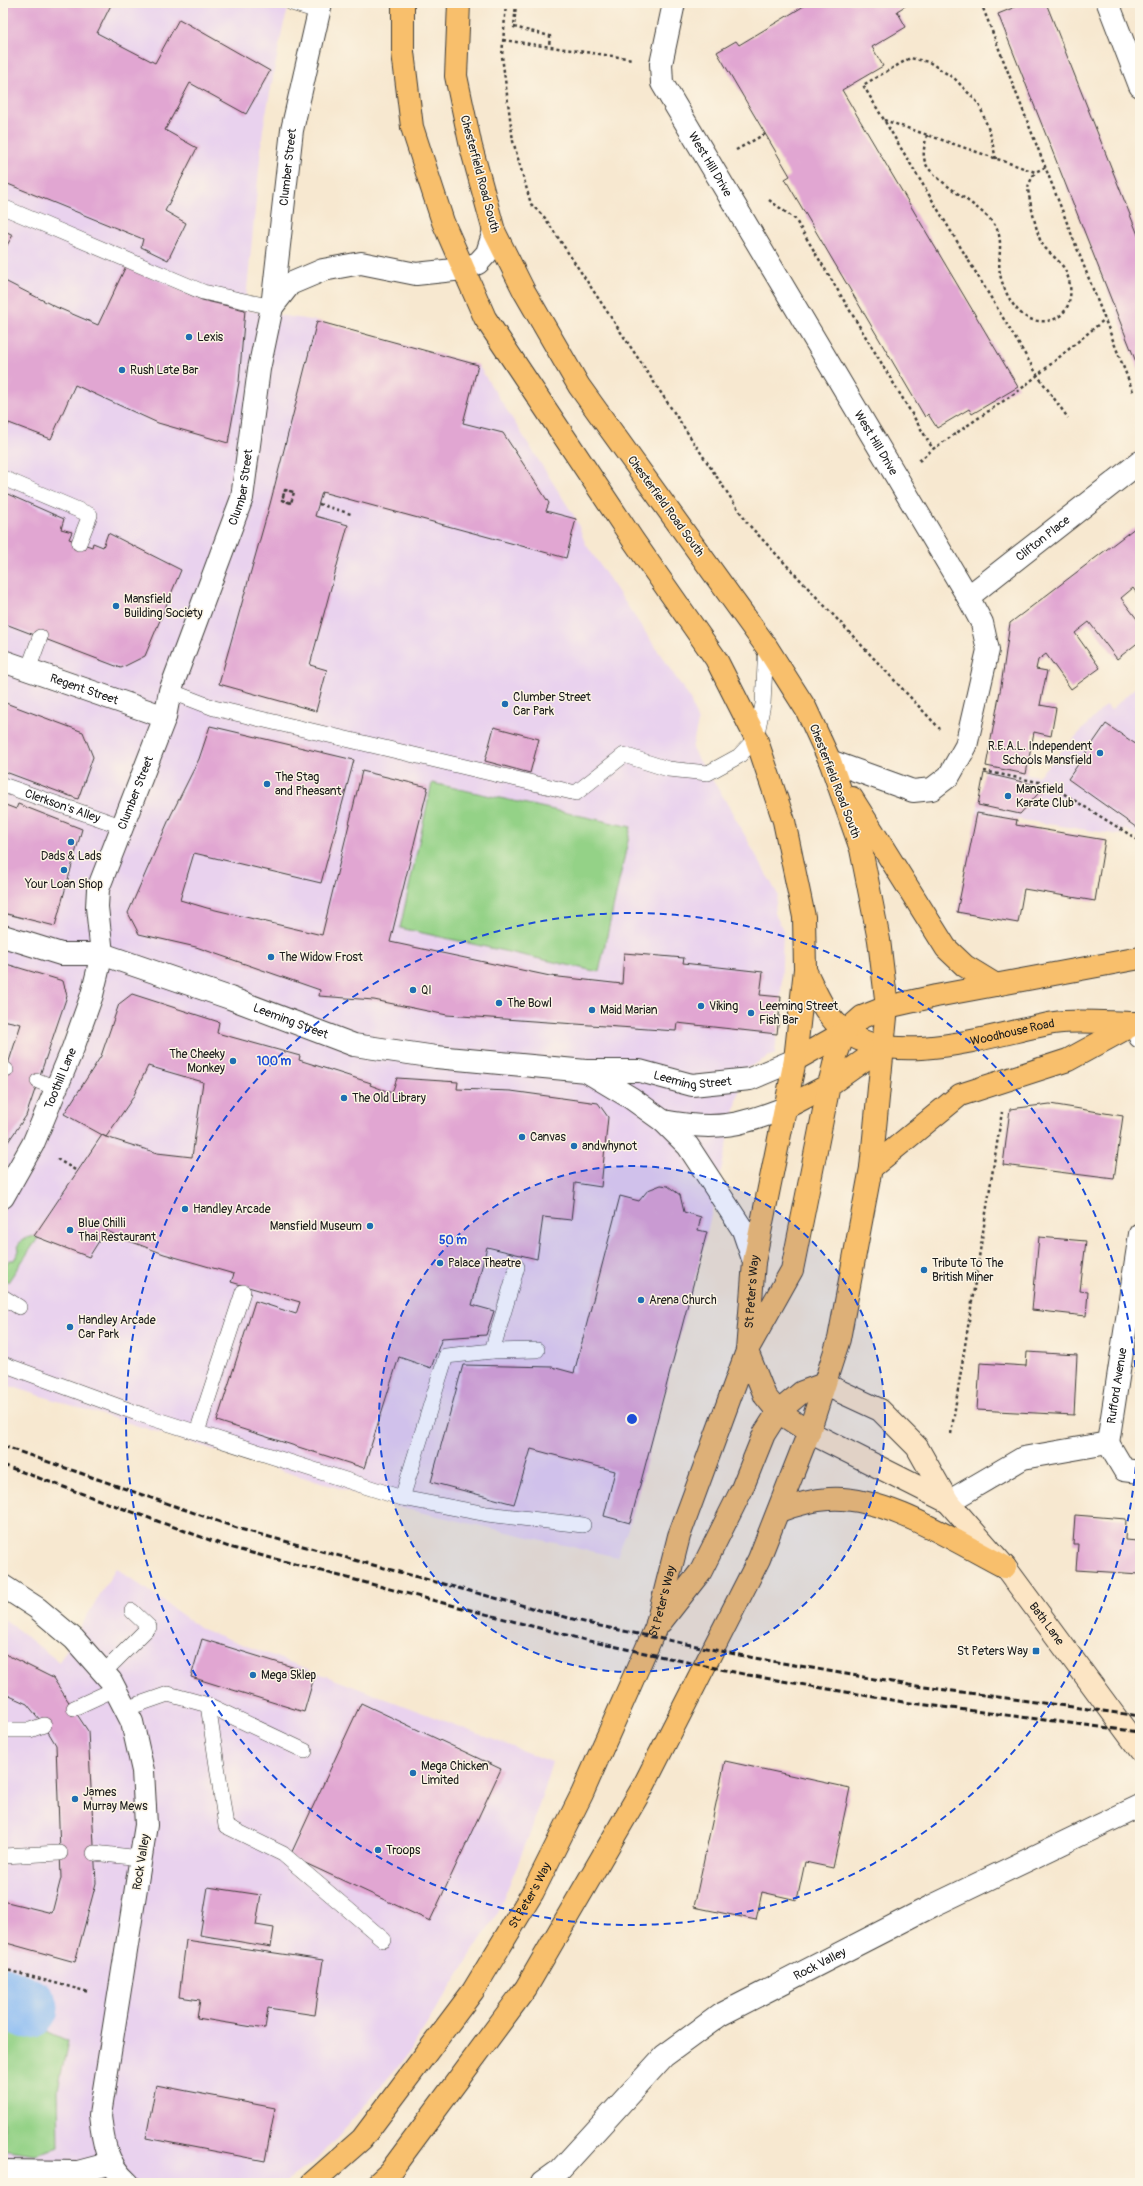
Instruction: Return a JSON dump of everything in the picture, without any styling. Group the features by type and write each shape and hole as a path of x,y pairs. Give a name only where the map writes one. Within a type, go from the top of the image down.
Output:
{"highway":[{"path":"403,3 403,52 412,126 443,222 485,318 633,540 716,659 756,738"},
{"name":"Chesterfield Road South","path":"459,3 456,76 471,148 494,231 524,291 579,386 766,646 806,710 830,761 861,849 879,940 887,1008"},
{"name":"St Peter's Way","path":"312,2183 362,2139 473,1991 533,1892 582,1794 656,1628 679,1536 747,1351 754,1262 795,1060 805,969 804,917 784,821 756,738"},
{"path":"830,761 944,945 965,966 996,985"},
{"path":"795,1060 845,1032 862,1017 887,1008 996,985 1140,958"},
{"name":"Woodhouse Road","path":"805,969 823,1008 845,1032 863,1042 884,1046 946,1046 1055,1023 1139,1027"},
{"path":"384,2178 526,1988 644,1785 759,1559 809,1432 839,1338 871,1168 887,1008"},
{"path":"871,1168 960,1095 1068,1060 1139,1027"},
{"path":"809,1432 778,1412 766,1396 747,1351 792,1270 829,1085 836,1056 845,1032"},
{"path":"785,1108 829,1085 884,1046"},
{"path":"656,1628 702,1572 741,1491 764,1434 778,1412 802,1392 824,1384"},
{"path":"779,1511 803,1502 846,1499 901,1513 1005,1567"}],"main road":[{"name":"Bath Lane","path":"824,1384 880,1410 917,1447 948,1502 1005,1567 1140,1750"},
{"name":"Bath Lane","path":"809,1432 948,1502"}],"street":[{"name":"West Hill Drive","path":"674,3 661,64 662,83 968,597 982,623 988,650 966,746 950,776 932,789 913,791 830,761"},
{"path":"1108,3 1140,86"},
{"name":"Clumber Street","path":"102,954 97,907 98,889 121,826 165,717 170,691 242,498 259,369 272,307 292,130 320,7"},
{"path":"272,307 290,284 323,270 360,263 416,274 463,269 478,263 486,253 494,231"},
{"name":"Clifton Place","path":"968,597 1140,462"},
{"name":"Regent Street","path":"3,661 165,717"},
{"name":"Leeming Street","path":"3,936 61,954 102,954 230,998 354,1045 436,1057 586,1071 640,1071 692,1086 750,1079 795,1060"},
{"name":"Toothill Lane","path":"3,1197 33,1144 47,1085 73,1048 92,995 102,954"},
{"name":"Leeming Street","path":"586,1071 631,1098 663,1121 688,1146 710,1177 743,1230 754,1262"},
{"name":"Leeming Street","path":"663,1121 685,1126 745,1122 785,1108"},
{"name":"Rufford Avenue","path":"1108,1443 1140,1234"},
{"path":"948,1502 1023,1458 1108,1443 1124,1470 1140,1472"},
{"name":"Rock Valley","path":"3,1586 37,1608 74,1639 109,1680 132,1722 143,1771 146,1825 100,2115 103,2144 112,2163 128,2183"},
{"name":"Rock Valley","path":"542,2183 560,2170 664,2056 720,2016 932,1906 1140,1806"},
{"path":"3,2171 78,2172 112,2163"}],"lane":[{"path":"292,3 320,7"},
{"path":"3,207 203,292 272,307"},
{"path":"3,478 90,515 80,543"},
{"path":"28,670 40,637"},
{"path":"170,691 214,708 576,792 624,755 668,769 708,773 739,756 756,738 763,704 766,646"},
{"name":"Clerkson's Alley","path":"3,785 121,826"},
{"path":"492,1350 517,1267"},
{"path":"197,1432 243,1292"},
{"path":"3,1297 19,1307"},
{"path":"402,1498 446,1356 492,1350 537,1350"},
{"path":"3,1364 142,1415 402,1498 487,1514 583,1525"},
{"path":"74,1708 109,1680 149,1627 132,1611"},
{"path":"126,1709 168,1694 208,1705 305,1751"},
{"path":"208,1705 226,1826 283,1854 384,1940"},
{"path":"3,1730 30,1730 44,1725"},
{"path":"3,1856 60,1853"},
{"path":"94,1853 141,1858"}],"path":[{"path":"506,3 502,56 514,141 531,204 545,218 748,524 943,732"},
{"path":"516,3 514,27 550,36 549,46"},
{"path":"981,3 1134,394"},
{"path":"503,40 661,64"},
{"path":"996,159 990,133 979,104 955,79 929,62 910,58 863,86 1038,376 1068,418"},
{"path":"883,120 1035,172 1046,168"},
{"path":"710,164 766,134"},
{"path":"928,135 924,148 925,162 933,174 983,211 995,225 1000,236 1004,289 1017,310 1032,321 1048,322 1062,315 1070,302 1070,288 1066,271 1040,241 1028,187 1035,172"},
{"path":"769,200 795,219 933,449"},
{"path":"896,476 1038,376 1105,319"},
{"path":"285,490 294,492 291,503 282,500 285,490"},
{"path":"282,500 291,503"},
{"path":"319,504 352,514"},
{"path":"981,770 1048,784 1140,841"},
{"path":"950,1434 1003,1104"},
{"path":"3,1969 66,1987"}],"shaded area":[{"path":"3,3 290,3 283,26 263,129 245,310 317,321 478,365 576,519 585,543 689,697 698,722 692,749 724,798 778,895 774,912 783,930 781,997 775,1053 744,1070 707,1232 630,1523 617,1557 402,1508 3,1384"},
{"path":"1140,683 1140,838 1125,829 1120,835 977,813 986,766 1038,776 1106,705 1111,710"},
{"path":"116,1568 202,1629 552,1762 531,1831 498,1912 406,2057 320,2157 285,2183 3,2183 3,1618 59,1662"}],"green space":[{"path":"432,783 631,827 599,972 400,928"},
{"path":"34,1236 38,1238 8,1282 4,1280 3,1269 9,1260 14,1260 19,1251 18,1245 23,1239"},
{"path":"3,2011 68,2041 58,2089 59,2147 34,2154 3,2149"}],"building":[{"path":"3,3 112,3 97,33 155,63 179,19 270,71 246,114 190,83 165,130 197,148 165,211 186,223 168,260 141,247 143,239 3,182"},
{"path":"809,3 910,3 897,11 906,27 872,47 883,66 842,90 1018,387 972,414 969,409 937,428 928,414 925,417 785,179 790,176 717,52 736,41 739,45"},
{"path":"1025,3 1046,3 1140,240 1140,372 998,14"},
{"path":"3,230 13,235 3,252"},
{"path":"126,266 202,300 245,310 239,382 228,443 158,423 75,385 51,439 9,423 3,437 3,280 56,307 98,325"},
{"path":"317,321 478,365 463,423 503,433 549,503 546,511 576,519 566,558 322,492 315,516 348,525 310,665 327,670 316,711 219,684 270,504"},
{"path":"3,492 64,519 61,529 72,532 69,539 92,547 93,543 103,547 108,533 181,570 145,656 121,668 3,623"},
{"path":"1140,524 1140,598 1133,588 1121,598 1140,623 1140,641 1117,659 1089,622 1075,633 1100,668 1071,689 1046,654 1038,660 1036,669 1047,671 1040,705 1056,708 1051,736 1034,732 1026,774 986,766 1001,686 1010,623"},
{"path":"3,702 83,732 93,757 78,799 3,771"},
{"path":"1106,724 1140,747 1140,830 1068,779"},
{"path":"210,726 354,760 321,883 194,853 180,900 207,908 322,935 362,771 428,787 390,942 550,976 622,984 624,953 684,958 683,963 763,972 760,995 781,997 777,1034 677,1023 676,1031 447,1015 374,1000 319,996 320,990 196,947 139,934 128,913 171,815 199,759"},
{"path":"494,727 539,739 530,773 485,761"},
{"name":"Mansfield Karate Club","path":"984,773 1044,787 1020,814 978,805"},
{"path":"3,804 16,809 18,804 82,829 55,926 3,913"},
{"path":"977,813 1017,820 1016,825 1105,840 1095,901 1024,889 1018,923 957,912"},
{"path":"3,963 63,981 67,996 26,1116 3,1149 3,1080 21,1024 3,1020"},
{"path":"132,994 219,1022 217,1033 300,1056 299,1060 371,1083 370,1085 392,1093 397,1078 458,1082 457,1089 511,1091 598,1103 608,1117 601,1187 575,1183 571,1220 543,1217 537,1259 487,1247 472,1305 494,1311 486,1335 442,1338 431,1368 399,1357 364,1468 217,1421 255,1301 296,1314 300,1302 231,1282 234,1274 164,1254 119,1237 106,1230 89,1257 34,1236 102,1135 106,1137 64,1114 101,1056 119,1004","holes":["148,1066 203,1082 192,1157 157,1153 106,1137 132,1099"]},
{"path":"1050,1104 1123,1116 1114,1179 1003,1165 1010,1109"},
{"name":"Arena Church","path":"661,1185 668,1186 680,1195 684,1212 701,1217 698,1230 707,1232 630,1523 604,1516 615,1471 531,1449 514,1504 431,1482 463,1365 552,1367 574,1373 620,1196 639,1201 648,1190"},
{"path":"1039,1237 1086,1241 1080,1291 1088,1292 1086,1316 1032,1310"},
{"path":"1027,1352 1077,1355 1074,1415 977,1410 980,1363 1026,1366"},
{"path":"1075,1515 1126,1519 1125,1540 1138,1541 1140,1531 1140,1574 1076,1570 1078,1544 1073,1544"},
{"name":"Mega Sklep","path":"202,1639 315,1674 304,1712 191,1677"},
{"name":"James Murray Mews","path":"3,1653 53,1678 88,1731 96,1883 75,1962 3,1942 3,1901 52,1913 61,1878 56,1745 44,1725 27,1704 3,1693"},
{"path":"361,1703 501,1769 430,1921 290,1856"},
{"path":"725,1761 850,1788 833,1868 805,1862 797,1900 762,1892 756,1920 694,1907"},
{"path":"208,1887 261,1895 256,1925 274,1928 271,1947 200,1935"},
{"path":"186,1940 323,1960 315,2015 268,2008 265,2029 197,2018 200,2000 179,1997"},
{"path":"156,2085 275,2108 265,2161 146,2138"}],"waterway":[{"path":"3,1997 28,2008"}],"railway":[{"path":"3,1446 240,1529 595,1625 754,1658 909,1685 1140,1716"},
{"path":"3,1465 229,1547 589,1641 748,1675 903,1702 1140,1732"}],"place":[{"name":"Lexis","path":"189,337"},
{"name":"Rush Late Bar","path":"122,370"},
{"name":"Mansfield Building Society","path":"116,606"},
{"name":"Clumber Street Car Park","path":"505,704"},
{"name":"R.E.A.L. Independent Schools Mansfield","path":"1100,753"},
{"name":"The Stag and Pheasant","path":"267,784"},
{"name":"Mansfield Karate Club","path":"1008,796"},
{"name":"Dads & Lads","path":"71,842"},
{"name":"Your Loan Shop","path":"64,870"},
{"name":"The Widow Frost","path":"271,957"},
{"name":"QI","path":"413,990"},
{"name":"The Bowl","path":"499,1003"},
{"name":"Viking","path":"701,1006"},
{"name":"Maid Marian","path":"592,1010"},
{"name":"Leeming Street Fish Bar","path":"751,1013"},
{"name":"The Cheeky Monkey","path":"233,1061"},
{"name":"The Old Library","path":"344,1098"},
{"name":"Canvas","path":"522,1137"},
{"name":"andwhynot","path":"574,1146"},
{"name":"Handley Arcade","path":"185,1209"},
{"name":"Mansfield Museum","path":"370,1226"},
{"name":"Blue Chilli Thai Restaurant","path":"70,1230"},
{"name":"Palace Theatre","path":"440,1263"},
{"name":"Tribute To The British Miner","path":"924,1270"},
{"name":"Arena Church","path":"641,1300"},
{"name":"Handley Arcade Car Park","path":"70,1327"},
{"name":"St Peters Way","path":"1036,1651"},
{"name":"Mega Sklep","path":"253,1675"},
{"name":"Mega Chicken Limited","path":"413,1773"},
{"name":"James Murray Mews","path":"75,1799"},
{"name":"Troops","path":"378,1850"}]}
